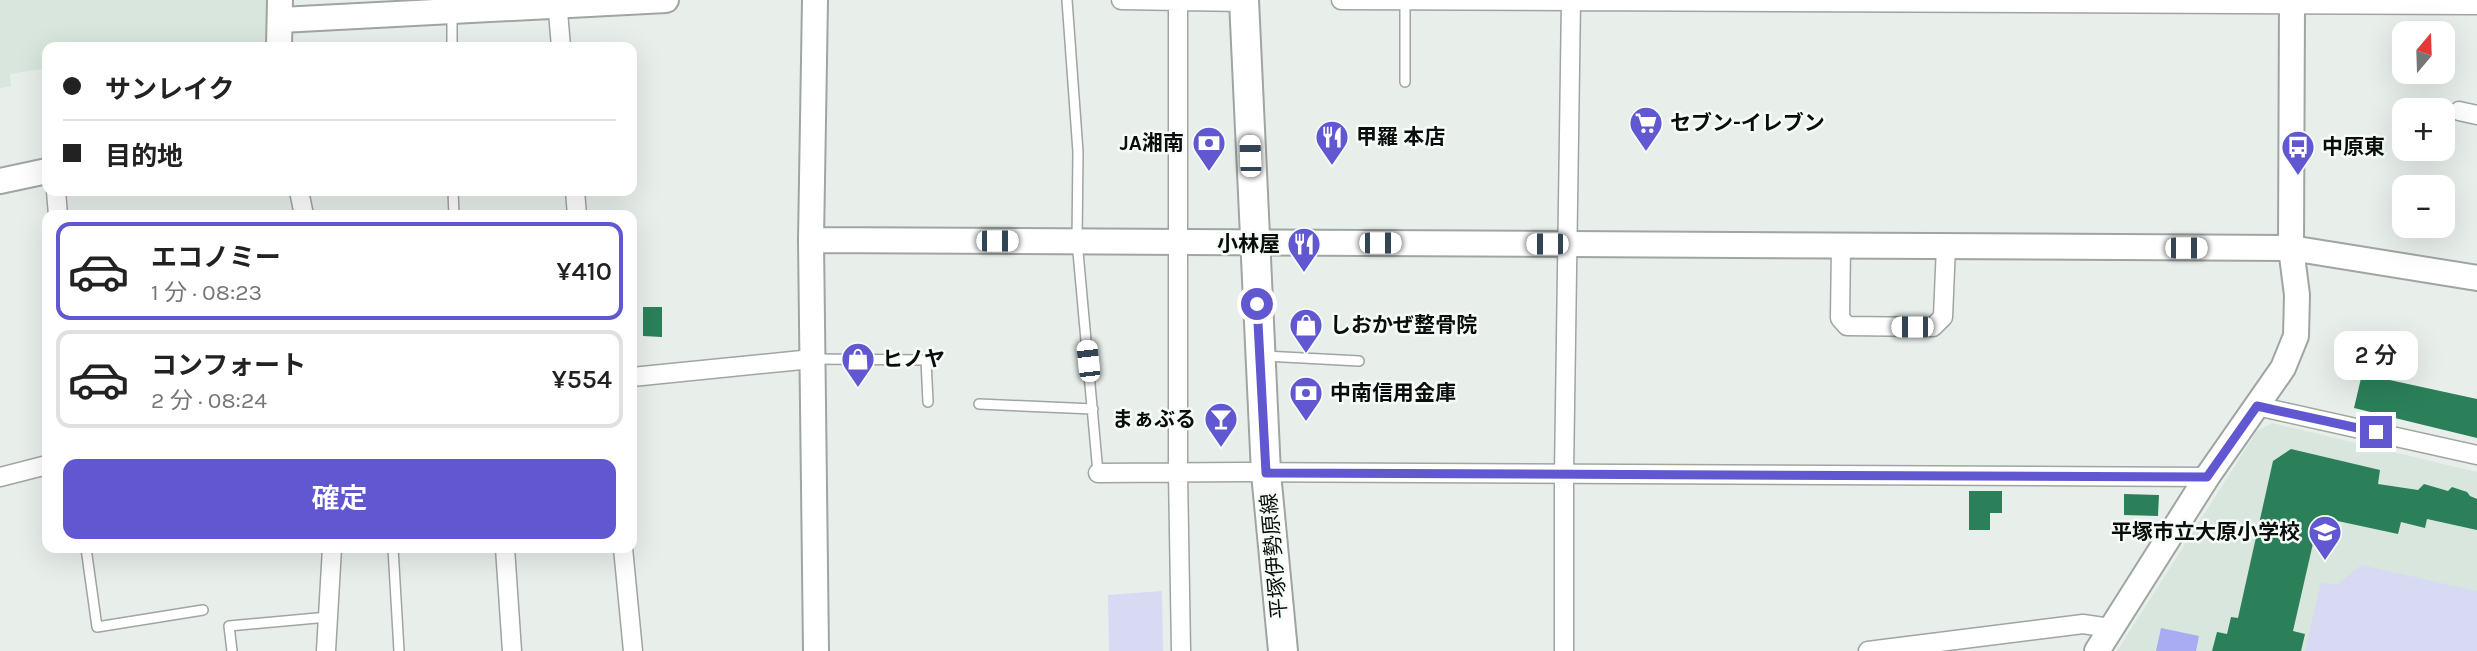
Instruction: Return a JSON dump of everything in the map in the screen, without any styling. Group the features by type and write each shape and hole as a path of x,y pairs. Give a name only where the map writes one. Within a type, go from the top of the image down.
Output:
{"main road":[{"name":"平塚伊勢原線","path":"1244,1 1266,473 1283,651"}],"street":[{"path":"279,42 280,10 452,11 557,3 666,0"},
{"path":"815,0 811,240 816,651"},
{"path":"1121,0 1244,1"},
{"path":"1341,0 2292,2 2477,5"},
{"path":"1178,1 1178,472 1181,651"},
{"path":"1564,651 1564,474 1572,1"},
{"path":"2097,651 2207,477 2283,368 2296,336 2297,295 2291,248 2292,2"},
{"path":"557,3 561,42"},
{"path":"2459,111 2477,115"},
{"path":"0,180 42,172"},
{"path":"811,240 2291,248 2477,278"},
{"path":"1841,246 1840,318 1847,326 1933,327 1943,317 1946,246"},
{"path":"637,376 812,359"},
{"path":"2257,406 2477,455"},
{"path":"0,477 42,466"},
{"path":"1098,473 2207,477"},
{"path":"326,651 331,553"},
{"path":"505,553 512,651"},
{"path":"623,553 633,651"},
{"path":"1868,651 2083,624 2110,628"}],"lane":[{"path":"1067,0 1078,152 1077,241 1098,473"},
{"path":"1405,1 1405,82"},
{"path":"452,11 452,42"},
{"path":"1259,356 1359,361"},
{"path":"812,359 926,360 928,402"},
{"path":"979,404 1093,409"},
{"path":"87,553 97,626 203,610"},
{"path":"393,553 400,651"},
{"path":"232,651 229,626 328,617"}],"shaded area":[{"path":"0,0 270,0 270,42 42,42 42,69 10,74 11,86 0,88"},
{"name":"平塚市立大原小学校","path":"2272,423 2477,472 2477,651 2117,651 2257,431"},
{"path":"2361,565 2477,591 2477,651 2305,651 2321,582 2337,585"},
{"path":"1162,591 1163,651 1109,651 1108,595"}],"water":[{"path":"2161,628 2199,636 2196,651 2156,651"}],"building":[{"path":"643,307 662,307 662,337 643,336"},
{"path":"2362,374 2477,399 2477,438 2354,408"},
{"path":"2291,449 2380,470 2378,484 2418,490 2424,484 2448,491 2452,487 2467,492 2477,499 2477,530 2427,519 2425,528 2401,522 2398,534 2319,517 2293,631 2305,634 2301,651 2212,651 2217,632 2227,634 2231,617 2238,618 2273,461"},
{"path":"1969,491 2002,491 2002,513 1990,513 1990,530 1969,530"},
{"path":"2124,494 2159,495 2158,516 2124,515"}],"place":[{"name":"セブン-イレブン","path":"1646,153"},
{"name":"甲羅 本店","path":"1332,167"},
{"name":"JA湘南","path":"1209,173"},
{"name":"中原東","path":"2298,177"},
{"name":"小林屋","path":"1304,274"},
{"name":"しおかぜ整骨院","path":"1306,355"},
{"name":"ヒノヤ","path":"858,389"},
{"name":"中南信用金庫","path":"1306,423"},
{"name":"まぁぶる","path":"1221,449"},
{"name":"平塚市立大原小学校","path":"2325,562"}],"route":[{"path":"1257,304 1266,473 2207,477 2257,406 2376,432"}]}
